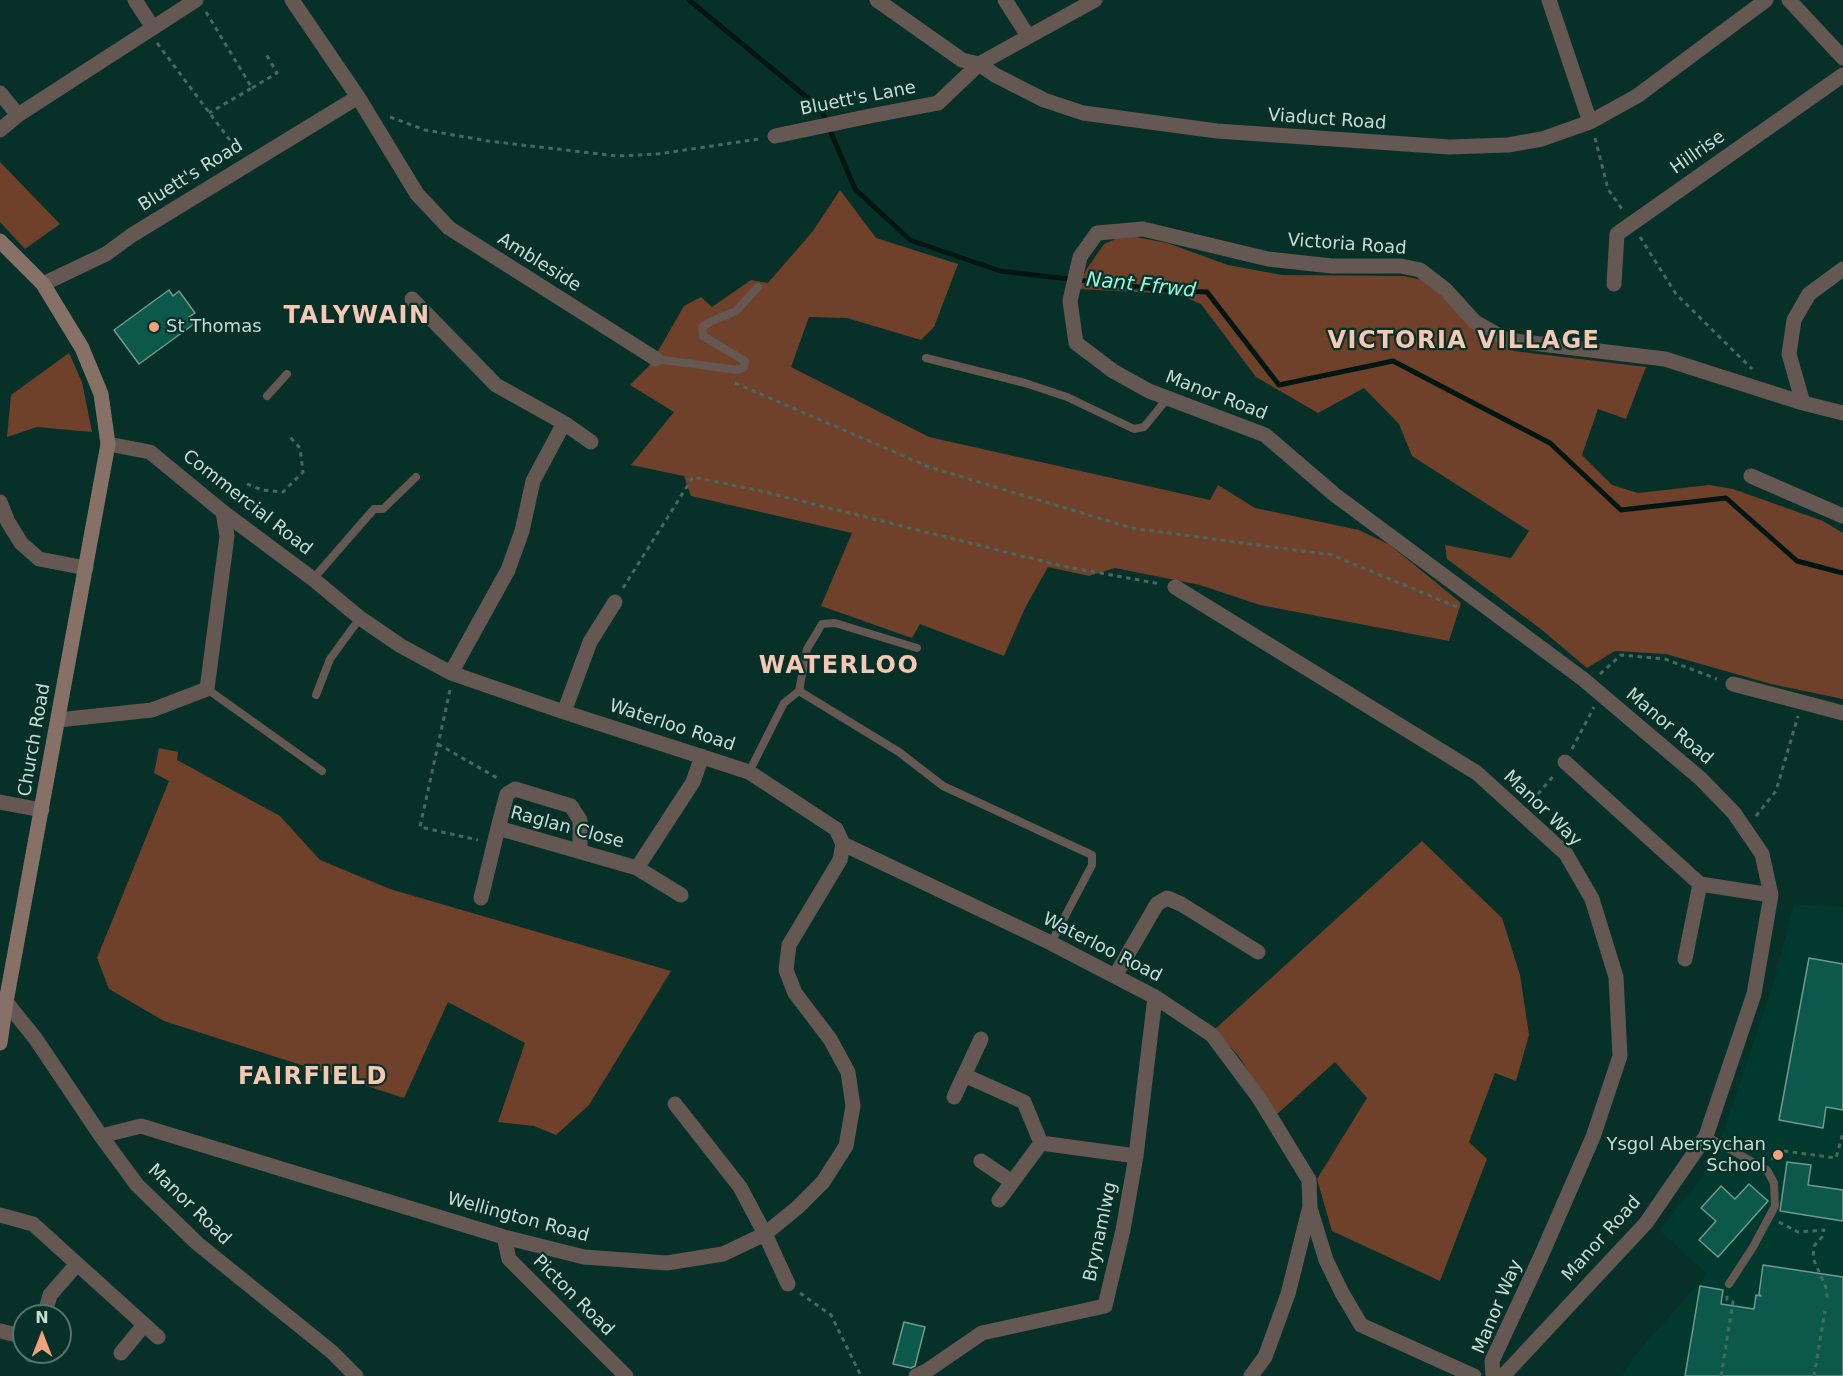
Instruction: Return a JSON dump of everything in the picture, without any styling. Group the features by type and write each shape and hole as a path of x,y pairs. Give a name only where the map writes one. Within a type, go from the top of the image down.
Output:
{"main road":[{"path":"0,241 43,284 82,348 101,394 108,444"},
{"name":"Church Road","path":"0,1043 3,995 42,810 108,444"}],"street":[{"path":"135,0 153,28"},
{"name":"Ambleside","path":"292,0 358,97 417,194 448,228 656,359"},
{"name":"Viaduct Road","path":"877,0 962,60 979,64 995,75 1044,100 1083,113 1217,131 1449,147 1509,145 1542,139 1590,122 1637,96 1766,0"},
{"path":"1005,0 1028,36"},
{"name":"Bluett's Lane","path":"776,136 938,104 979,64 1095,0"},
{"path":"1549,0 1590,122"},
{"path":"1789,0 1843,58"},
{"path":"0,130 18,115 153,28 200,5"},
{"name":"Hillrise","path":"1614,284 1617,234 1843,75"},
{"path":"0,93 18,115"},
{"name":"Bluett's Road","path":"43,284 106,254 132,235 358,97"},
{"name":"Victoria Road","path":"1072,291 1080,257 1097,233 1143,229 1268,259 1332,266 1401,266 1420,270 1446,290 1475,322 1507,340 1665,359 1803,403 1843,413"},
{"path":"1803,403 1790,354 1794,320 1809,294 1843,269"},
{"name":"Manor Road","path":"1072,291 1070,301 1076,343 1113,370 1167,399 1265,435 1335,495 1588,684 1701,779 1734,813 1762,854 1771,895 1754,994 1706,1136 1646,1223 1503,1376"},
{"path":"412,299 496,385 564,423 591,442"},
{"path":"451,673 508,570 522,531 533,481 564,423"},
{"name":"Commercial Road","path":"108,444 150,452 223,512 313,579 360,618 401,646 451,673 564,712"},
{"path":"1751,476 1843,516"},
{"path":"0,502 8,522 21,543 39,559 86,568"},
{"path":"58,720 152,710 207,689 227,536 223,512"},
{"name":"Manor Way","path":"1175,586 1477,773 1566,855 1592,899 1616,977 1620,1056 1593,1137 1492,1361 1493,1376"},
{"path":"564,712 590,642 615,602"},
{"path":"1733,684 1843,713"},
{"name":"Waterloo Road","path":"564,712 749,772 836,829 843,844 1115,976 1155,997 1212,1035 1259,1098 1309,1180 1310,1208 1326,1260 1361,1325 1474,1376"},
{"name":"Raglan Close","path":"481,898 498,828 637,868 693,782 702,756"},
{"path":"1565,762 1701,884 1771,895"},
{"path":"498,828 507,794 515,789 571,806 580,820 580,851"},
{"path":"0,802 42,810"},
{"name":"Wellington Road","path":"101,1136 141,1126 504,1237 584,1257 667,1263 723,1254 765,1234 798,1207 823,1182 846,1146 853,1107 848,1072 830,1039 795,993 786,970 789,945 840,860 843,844"},
{"path":"637,868 681,895"},
{"path":"1685,958 1701,884"},
{"path":"1115,976 1157,904 1167,898 1181,904 1258,952"},
{"name":"Manor Road","path":"3,995 137,1185 198,1244 333,1352 356,1376"},
{"name":"Brynamlwg","path":"915,1376 928,1370 982,1333 1106,1306 1136,1156 1155,997"},
{"path":"954,1097 981,1039"},
{"path":"964,1075 1024,1102 1041,1143"},
{"path":"675,1104 740,1187 788,1284"},
{"path":"1041,1143 1136,1156"},
{"path":"999,1200 1041,1143"},
{"path":"981,1161 1012,1182"},
{"path":"1251,1376 1265,1357 1288,1294 1310,1208"},
{"path":"0,1215 33,1224 158,1337"},
{"name":"Picton Road","path":"504,1237 509,1259 626,1376"},
{"path":"47,1304 50,1295 77,1264"},
{"path":"122,1353 144,1325"}],"lane":[{"name":"Ambleside","path":"656,359 738,370 744,367 745,361 703,336 702,327 736,311 758,287"},
{"path":"926,358 1024,383 1067,397 1134,429 1144,427 1167,399"},
{"path":"267,396 287,374"},
{"path":"313,579 374,509 383,509 416,477"},
{"path":"316,695 330,659 360,618"},
{"path":"749,772 784,703 799,691 807,649 822,624 835,623 916,648"},
{"path":"207,689 322,771"},
{"path":"799,691 899,753 943,786 1092,855 1092,865 1051,943"},
{"path":"1706,1136 1767,1170 1774,1184 1775,1206 1729,1284"}],"path":[{"path":"200,5 252,88"},
{"path":"153,28 152,37 248,164"},
{"path":"209,113 277,73 266,54"},
{"path":"382,114 425,130 488,141 617,156 658,154 776,136"},
{"path":"1590,122 1608,189 1676,294 1752,369"},
{"path":"727,379 929,467 1132,528 1332,555 1464,610"},
{"path":"247,484 262,490 283,492 303,472 300,448 289,436"},
{"path":"615,602 693,477 768,493 1062,566 1175,586"},
{"path":"1588,684 1621,655 1665,659 1733,684"},
{"path":"451,673 451,685 420,827 494,844"},
{"path":"1744,828 1776,791 1802,702"},
{"path":"438,744 515,789"},
{"path":"1767,1170 1777,1150 1836,1158 1843,1132"},
{"path":"1769,1217 1798,1232 1824,1230 1822,1237 1814,1246 1813,1258 1827,1290 1827,1298"},
{"path":"788,1284 831,1315 861,1376"},
{"path":"1721,1376 1733,1302 1727,1300 1729,1284"},
{"path":"1814,1376 1825,1311"}],"shaded area":[{"path":"0,162 60,224 25,249 0,222"},
{"path":"840,190 876,238 958,264 934,327 921,340 847,318 809,317 791,367 929,437 1210,500 1218,485 1255,508 1359,530 1390,545 1461,603 1449,641 1260,605 1200,585 1115,568 1089,576 1048,567 1025,608 1004,656 920,624 912,638 821,606 852,533 691,496 684,476 631,465 674,412 630,385 650,365 684,306 701,297 712,307 751,280 768,283 813,231"},
{"path":"1125,235 1167,243 1228,265 1282,275 1404,276 1426,281 1469,322 1514,351 1646,367 1626,419 1598,409 1582,455 1612,485 1638,493 1709,485 1733,489 1823,521 1843,533 1843,699 1771,684 1666,654 1615,651 1587,668 1542,630 1447,559 1445,545 1511,558 1529,531 1412,456 1399,424 1364,388 1318,413 1256,377 1201,304 1177,294 1077,289 1086,270 1104,244"},
{"path":"69,353 82,382 92,432 37,427 7,437 11,395"},
{"path":"159,748 178,752 177,760 280,816 320,860 390,889 671,971 589,1105 556,1135 534,1126 498,1122 525,1043 448,1002 404,1098 164,1021 109,989 97,958 169,781 154,773"},
{"path":"1422,841 1502,918 1520,975 1529,1035 1516,1081 1495,1073 1469,1142 1487,1159 1440,1281 1332,1231 1317,1179 1367,1098 1335,1062 1276,1115 1238,1055 1214,1030"},
{"name":"Ysgol Abersychan School","path":"1794,904 1843,907 1843,1376 1622,1376 1635,1355 1707,1274 1659,1230 1701,1179 1724,1130 1773,984"}],"building":[{"name":"St Thomas","path":"169,290 173,296 179,291 195,313 189,317 194,324 139,364 114,330"},
{"path":"1809,958 1843,964 1843,1110 1826,1107 1823,1128 1779,1120"},
{"path":"1787,1162 1811,1165 1808,1185 1843,1190 1843,1221 1780,1211"},
{"path":"1749,1184 1768,1201 1718,1257 1699,1240 1716,1221 1701,1208 1721,1186 1735,1199"},
{"path":"1763,1265 1843,1277 1843,1376 1685,1376 1700,1286 1723,1290 1721,1304 1754,1309 1756,1295 1761,1296 1759,1294"},
{"path":"904,1322 925,1327 915,1366 911,1368 893,1364"}],"waterway":[{"name":"Nant Ffrwd","path":"689,0 821,109 855,189 910,240 1000,271 1173,291 1207,292 1279,385 1393,361 1550,443 1621,510 1726,498 1797,561 1843,573"}],"place":[{"name":"St Thomas","path":"154,327"},
{"name":"Ysgol Abersychan School","path":"1778,1155"}],"district":[{"name":"TALYWAIN","path":"357,317"},
{"name":"VICTORIA VILLAGE","path":"1464,342"},
{"name":"WATERLOO","path":"839,667"},
{"name":"FAIRFIELD","path":"313,1078"}]}
